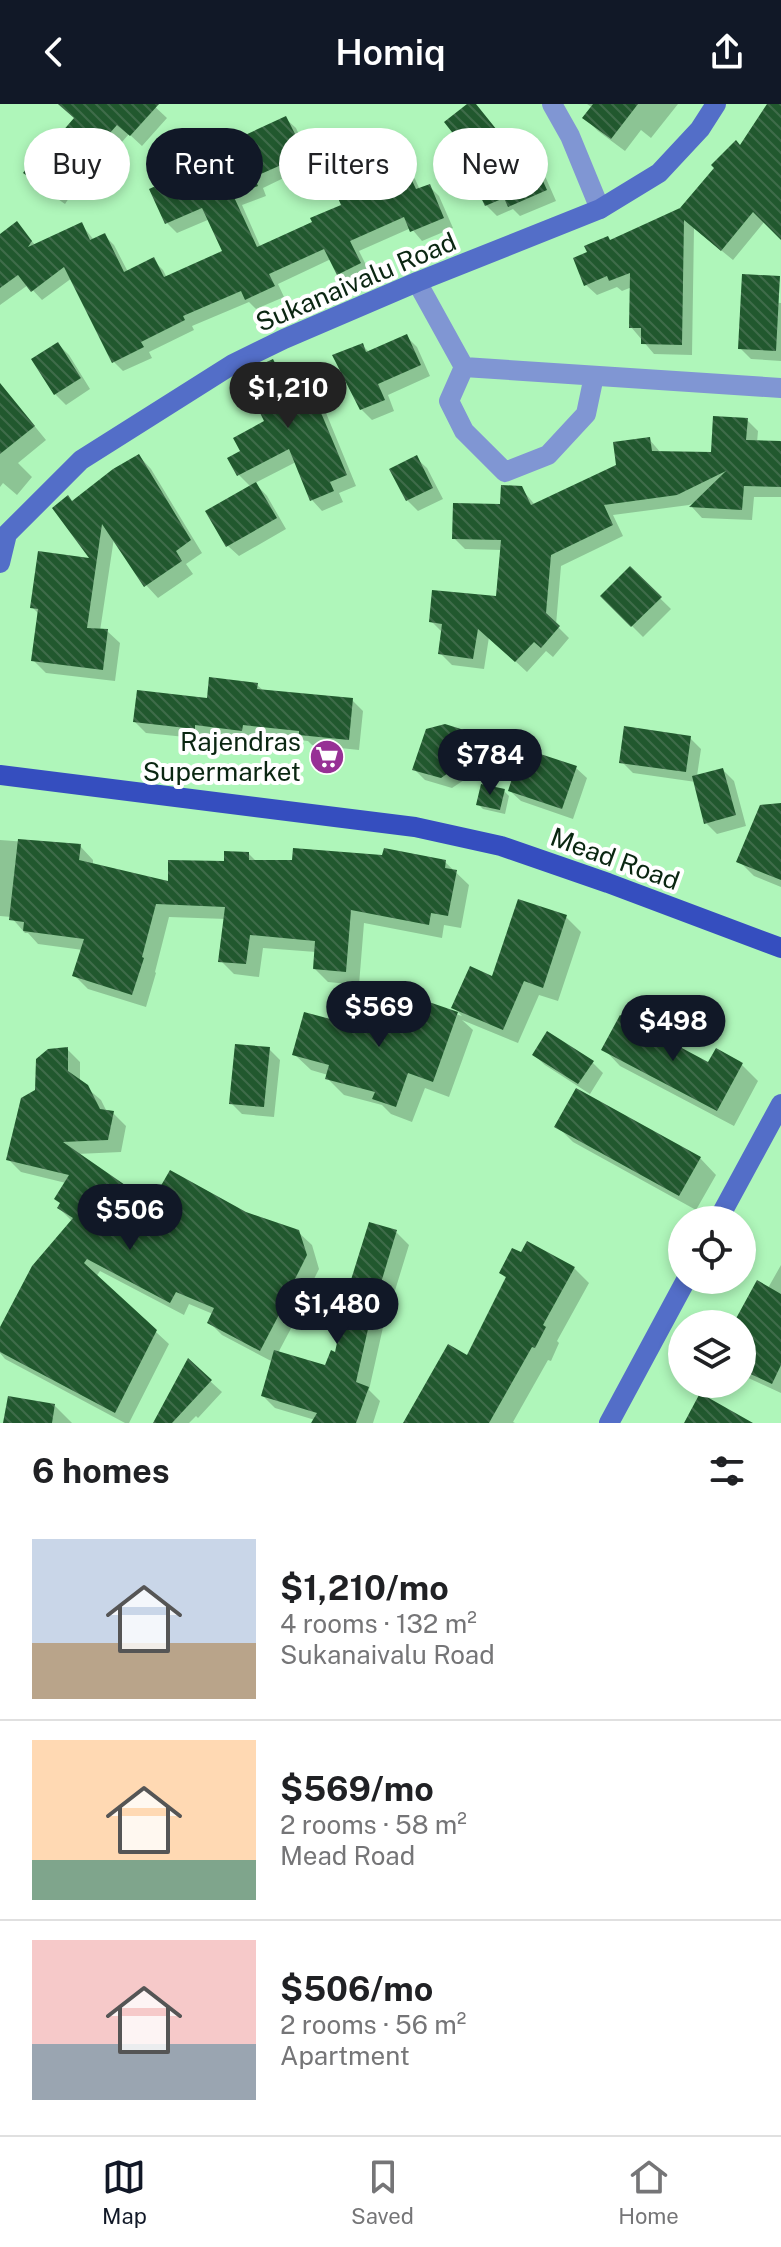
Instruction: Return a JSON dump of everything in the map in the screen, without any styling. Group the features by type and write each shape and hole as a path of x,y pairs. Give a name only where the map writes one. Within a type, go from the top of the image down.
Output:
{"main road":[{"name":"Sukanaivalu Road","path":"0,563 7,534 81,460 233,364 307,328 600,209 659,173 700,129 716,104"},
{"name":"Mead Road","path":"0,775 415,827 486,843 608,883 781,948"},
{"path":"726,1206 781,1104"},
{"path":"609,1423 678,1294"}],"street":[{"path":"552,104 570,136 600,209"},
{"path":"417,282 464,367"},
{"path":"464,367 781,388"},
{"path":"464,367 449,401 464,431 505,472 548,455 586,414 594,376"}],"building":[{"path":"58,104 159,104 130,136 130,128 117,125 114,128 65,128 74,118"},
{"path":"467,104 476,104 495,128 449,128 444,122"},
{"path":"593,104 638,104 611,139 582,118"},
{"path":"767,104 781,104 781,240 753,212 721,251 684,220 682,345 641,344 641,328 629,328 630,273 609,281 607,276 584,286 573,258 587,252 584,246 608,236 610,240 680,208 714,168 711,165 736,140 740,145"},
{"path":"286,116 292,128 279,128 279,166 263,173 263,128 260,128"},
{"path":"430,184 433,200 437,200 444,218 410,232 404,217 350,241 361,263 337,275 324,249 269,274 275,286 245,300 241,291 183,316 185,320 141,342 144,347 112,363 64,267 31,292 18,275 0,288 0,234 17,221 32,241 28,247 82,222 90,240 105,233 124,272 154,257 164,277 222,251 202,208 165,224 154,200 235,200 257,247 312,222 310,218 341,205 339,200 417,200 417,189"},
{"path":"482,200 499,200 485,206"},
{"path":"505,200 524,200 508,207"},
{"path":"742,274 780,276 776,351 738,349"},
{"path":"407,334 421,365 378,384 385,400 360,410 332,355 363,343 366,352"},
{"path":"58,342 81,378 54,395 31,359"},
{"path":"273,359 284,381 304,372 347,475 330,482 334,491 310,501 289,449 237,476 227,458 240,451 233,438 264,421 241,374"},
{"path":"0,383 35,426 0,454"},
{"path":"713,416 748,418 746,440 781,441 781,487 744,486 742,510 689,507 726,471 677,495 604,505 613,525 551,555 546,613 560,626 541,648 534,642 515,662 478,629 473,659 438,654 442,624 429,622 432,590 496,596 501,540 452,539 453,503 500,504 501,485 522,486 531,505 616,465 613,442 650,437 652,451 711,452"},
{"path":"139,454 191,540 176,551 182,561 144,587 102,524 87,628 108,629 103,670 31,661 38,609 30,608 38,551 89,558 52,508 68,495 72,501 113,469"},
{"path":"417,455 433,488 406,501 389,469"},
{"path":"256,482 277,518 226,547 205,511"},
{"path":"630,566 662,597 631,627 600,596"},
{"path":"209,677 258,683 257,689 353,698 349,740 243,725 242,731 133,722 137,690 207,698"},
{"path":"445,724 464,730 460,765 441,778 412,770 426,729"},
{"path":"624,726 691,736 686,772 619,763"},
{"path":"522,748 577,766 562,809 508,791"},
{"path":"723,768 736,815 704,824 692,776"},
{"path":"481,784 505,789 500,810 476,805"},
{"path":"781,803 781,880 736,862 760,805"},
{"path":"18,839 81,844 79,860 168,881 168,860 224,861 224,851 249,852 249,860 292,860 293,848 382,855 384,848 446,860 445,868 457,870 448,916 431,913 429,925 351,910 346,972 313,969 315,941 250,935 246,964 218,962 225,907 156,904 132,995 72,976 84,939 23,931 24,922 9,920"},
{"path":"518,899 567,915 543,988 524,981 503,1030 451,1008 470,966 492,976"},
{"path":"399,1001 423,1010 426,1001 458,1012 433,1082 408,1073 396,1107 372,1099 375,1092 325,1079 329,1065 292,1055 304,1012 387,1034"},
{"path":"620,1015 708,1062 716,1048 743,1063 717,1111 601,1050"},
{"path":"547,1031 594,1061 578,1084 532,1055"},
{"path":"235,1044 270,1047 264,1107 229,1104"},
{"path":"68,1047 68,1071 88,1085 100,1109 114,1111 108,1140 63,1142 151,1203 170,1170 246,1212 299,1230 307,1255 260,1351 207,1323 214,1308 176,1292 170,1303 87,1259 84,1263 157,1330 115,1413 0,1352 0,1327 32,1266 73,1218 57,1208 60,1203 54,1199 69,1175 6,1160 21,1098 35,1090 36,1059 48,1049"},
{"path":"576,1088 701,1157 679,1196 554,1127"},
{"path":"369,1222 397,1230 378,1285 356,1382 369,1387 356,1423 311,1423 317,1413 261,1396 274,1350 325,1365 331,1350 335,1352 350,1283"},
{"path":"527,1241 575,1267 543,1325 546,1327 535,1348 532,1347 489,1423 403,1423 448,1344 467,1355 506,1277 499,1273 512,1248 521,1252"},
{"path":"756,1282 781,1294 781,1365 772,1384 756,1377 756,1310 741,1310 749,1294 756,1294"},
{"path":"188,1358 212,1380 172,1423 153,1423"},
{"path":"8,1396 55,1404 52,1423 3,1423"},
{"path":"697,1398 709,1398 753,1423 684,1423"}],"place":[{"name":"Rajendras Supermarket","path":"327,757"}]}
